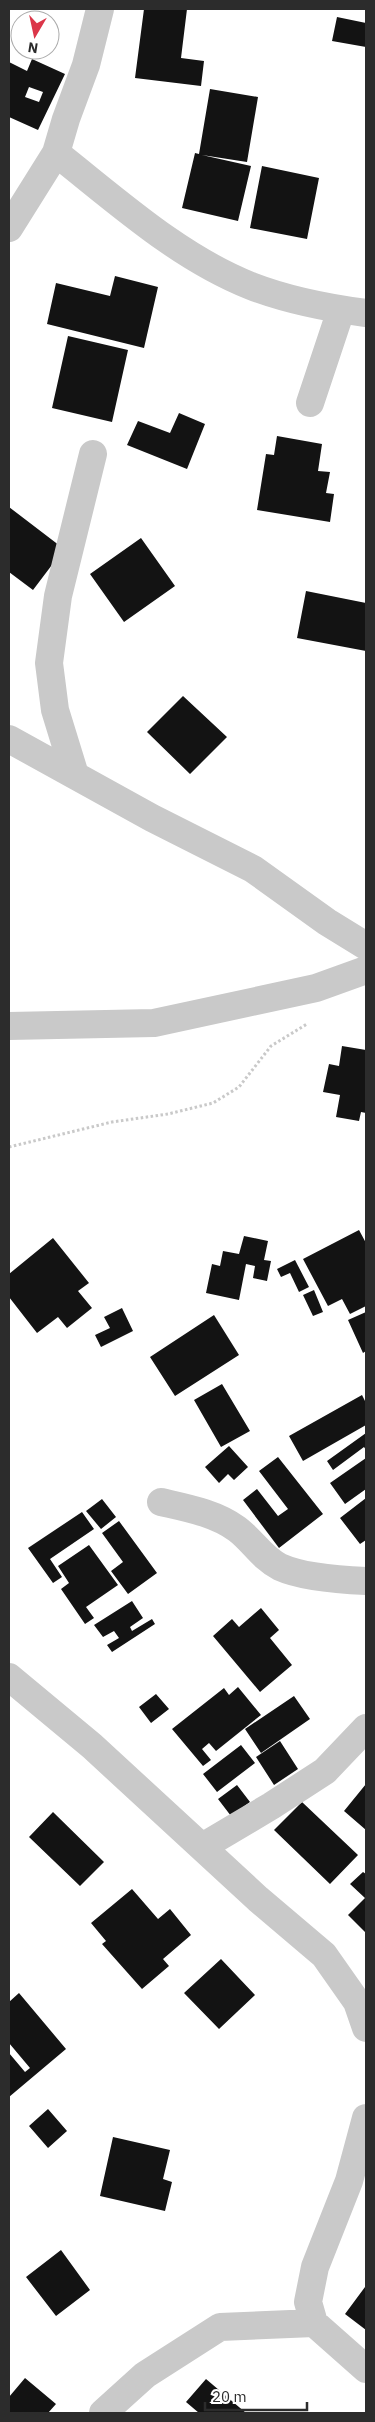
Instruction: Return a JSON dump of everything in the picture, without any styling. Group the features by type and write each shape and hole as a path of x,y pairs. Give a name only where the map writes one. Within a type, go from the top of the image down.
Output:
{"street":[{"path":"9,228 56,153 66,119 86,65 100,9"},
{"path":"56,153 186,252 251,286 292,299 354,312 310,403"},
{"path":"75,775 55,710 50,663 58,596 94,454"},
{"path":"9,739 152,818 253,869 327,922 366,946"},
{"path":"9,1026 154,1024 316,988 366,970"},
{"path":"162,1502 203,1512 230,1524 271,1561 286,1569 366,1581"},
{"path":"9,1677 92,1746 324,1956 366,1981"},
{"path":"202,1847 325,1771 366,1728"},
{"path":"324,1956 357,2002 366,2028"},
{"path":"366,2118 348,2181 315,2267 308,2302 314,2323 366,2369"},
{"path":"103,2413 144,2375 220,2327 314,2323"}],"path":[{"path":"9,1147 112,1122 168,1114 213,1103 239,1087 271,1046 313,1021"}],"building":[{"path":"144,9 187,9 181,58 204,61 201,86 135,78"},
{"path":"337,17 366,23 366,47 332,41"},
{"path":"32,60 34,60 65,74 38,130 9,117 9,62 27,71","holes":["29,87 43,92 39,102 25,97"]},
{"path":"210,89 258,97 247,162 202,155 251,166 238,221 182,208 195,153 199,154"},
{"path":"262,166 319,178 307,239 250,228"},
{"path":"115,276 158,287 144,348 47,324 56,283 110,296"},
{"path":"68,336 128,350 112,422 52,408"},
{"path":"179,413 205,424 187,469 127,445 138,421 170,433"},
{"path":"277,436 322,444 318,471 330,472 326,493 334,494 330,522 257,510 266,454 274,455"},
{"path":"9,507 64,549 33,590 9,572"},
{"path":"141,538 175,586 124,622 90,574"},
{"path":"306,591 366,603 366,651 297,638"},
{"path":"183,696 227,737 190,774 147,732"},
{"path":"342,1046 366,1050 366,1113 361,1112 359,1121 336,1117 340,1095 323,1092 329,1064 339,1066"},
{"path":"359,1230 366,1243 366,1306 350,1314 342,1299 328,1306 303,1259"},
{"path":"244,1236 268,1241 264,1260 271,1261 267,1281 253,1278 255,1266 246,1264 239,1300 206,1293 212,1264 220,1266 223,1251 239,1254"},
{"path":"53,1238 89,1283 78,1291 92,1308 67,1328 58,1317 37,1333 9,1297 9,1274"},
{"path":"295,1260 309,1287 299,1292 290,1273 281,1277 277,1269"},
{"path":"314,1290 323,1312 313,1316 303,1295"},
{"path":"122,1308 133,1331 101,1347 95,1335 110,1328 104,1317"},
{"path":"366,1312 366,1351 363,1353 348,1320"},
{"path":"214,1315 239,1355 175,1396 150,1357"},
{"path":"222,1384 250,1431 221,1447 194,1400"},
{"path":"362,1395 366,1403 366,1425 303,1461 289,1436"},
{"path":"366,1433 366,1450 364,1447 333,1470 327,1461"},
{"path":"229,1446 248,1467 234,1480 228,1474 219,1483 205,1467"},
{"path":"278,1457 323,1514 279,1548 243,1500 257,1489 278,1516 288,1509 259,1471"},
{"path":"366,1458 366,1489 345,1504 330,1483"},
{"path":"366,1498 366,1540 360,1544 340,1518"},
{"path":"102,1499 116,1517 101,1529 86,1511"},
{"path":"82,1512 94,1529 50,1559 62,1577 53,1583 28,1548"},
{"path":"119,1521 157,1573 128,1594 111,1571 123,1562 102,1533"},
{"path":"89,1545 118,1585 86,1607 94,1618 85,1624 61,1589 69,1583 58,1566"},
{"path":"132,1601 143,1618 130,1627 132,1631 152,1619 155,1624 112,1652 107,1645 119,1638 114,1631 103,1637 94,1625"},
{"path":"261,1608 279,1630 270,1638 292,1665 260,1692 213,1636 232,1619 239,1627"},
{"path":"238,1687 261,1715 216,1751 209,1743 202,1749 211,1760 203,1766 172,1729 224,1688 229,1695"},
{"path":"156,1694 169,1709 151,1723 139,1707"},
{"path":"294,1696 310,1719 261,1753 245,1729"},
{"path":"280,1741 298,1769 274,1785 256,1757"},
{"path":"241,1745 255,1763 217,1792 203,1774"},
{"path":"366,1784 366,1830 344,1811"},
{"path":"237,1785 250,1802 231,1816 218,1799"},
{"path":"302,1802 358,1855 330,1884 274,1830"},
{"path":"53,1812 104,1862 80,1886 29,1837"},
{"path":"363,1872 366,1874 366,1933 348,1915 365,1898 350,1884"},
{"path":"132,1889 158,1919 170,1909 191,1935 163,1959 169,1966 142,1989 102,1944 106,1941 91,1923"},
{"path":"221,1959 255,1995 219,2029 184,1993"},
{"path":"19,1993 66,2049 9,2097 9,2053 25,2072 30,2068 9,2043 9,2002"},
{"path":"48,2109 67,2131 48,2148 29,2126"},
{"path":"113,2137 170,2150 163,2179 172,2182 165,2211 100,2196"},
{"path":"61,2250 90,2290 56,2316 26,2277"},
{"path":"366,2288 366,2330 345,2314"},
{"path":"25,2378 56,2404 48,2413 9,2413 9,2397"},
{"path":"206,2379 246,2413 199,2413 186,2402"}]}
